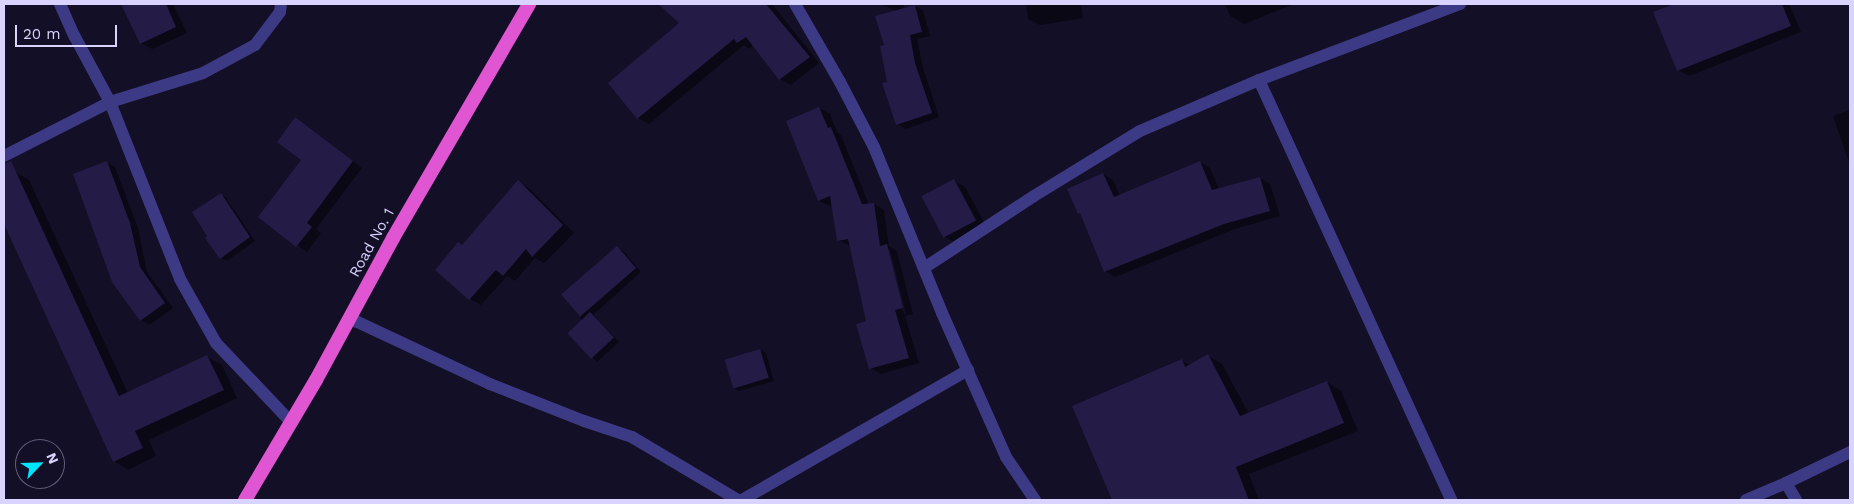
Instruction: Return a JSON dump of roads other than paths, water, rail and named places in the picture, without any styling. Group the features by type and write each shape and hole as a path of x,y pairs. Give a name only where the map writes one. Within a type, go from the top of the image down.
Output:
{"highway":[{"name":"Road No. 1","path":"245,500 316,380 393,238 529,4"}],"street":[{"path":"60,4 75,37 110,102 180,279 216,343 290,421"},
{"path":"4,156 110,102 203,73 255,45 280,12 281,4"},
{"path":"794,4 840,82 874,147 1006,457 1035,500"},
{"path":"924,268 1034,196 1140,131 1259,80 1460,4"},
{"path":"1259,80 1451,500"},
{"path":"349,318 490,384 584,421 632,437 738,500"},
{"path":"742,500 968,370"},
{"path":"1746,500 1850,452"},
{"path":"1786,483 1796,500"}]}
